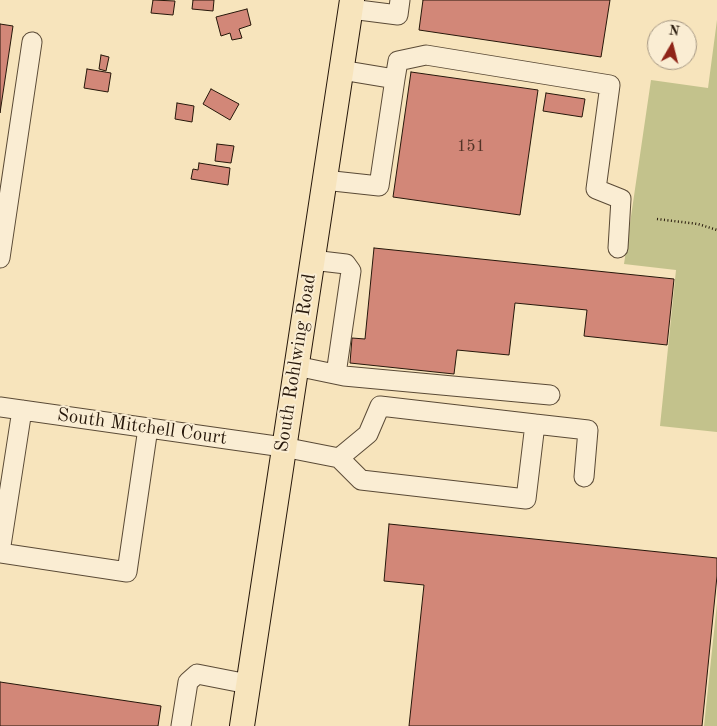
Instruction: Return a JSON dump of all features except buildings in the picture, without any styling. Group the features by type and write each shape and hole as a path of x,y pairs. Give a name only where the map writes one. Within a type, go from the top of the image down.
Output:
{"main road":[{"name":"South Rohlwing Road","path":"242,726 351,4"}],"street":[{"path":"351,4 398,15 400,0"},
{"path":"0,258 32,42"},
{"path":"324,180 379,186 398,61 426,55 610,85 596,189 621,198 618,248"},
{"path":"341,70 395,79"},
{"path":"312,260 346,264 351,271 336,374"},
{"path":"296,366 336,374 550,395"},
{"path":"535,424 526,499 361,480 340,458 368,434 380,406 588,430 584,477"},
{"name":"South Mitchell Court","path":"0,407 283,447 340,458"},
{"path":"22,410 0,552 127,572 148,428"},
{"path":"182,726 188,682 197,674 248,684"}],"path":[{"path":"657,219 698,224 717,230"}],"shaded area":[{"path":"717,20 717,432 660,426 676,270 624,264 651,80 708,88"},
{"path":"717,603 717,726 704,726"}]}
